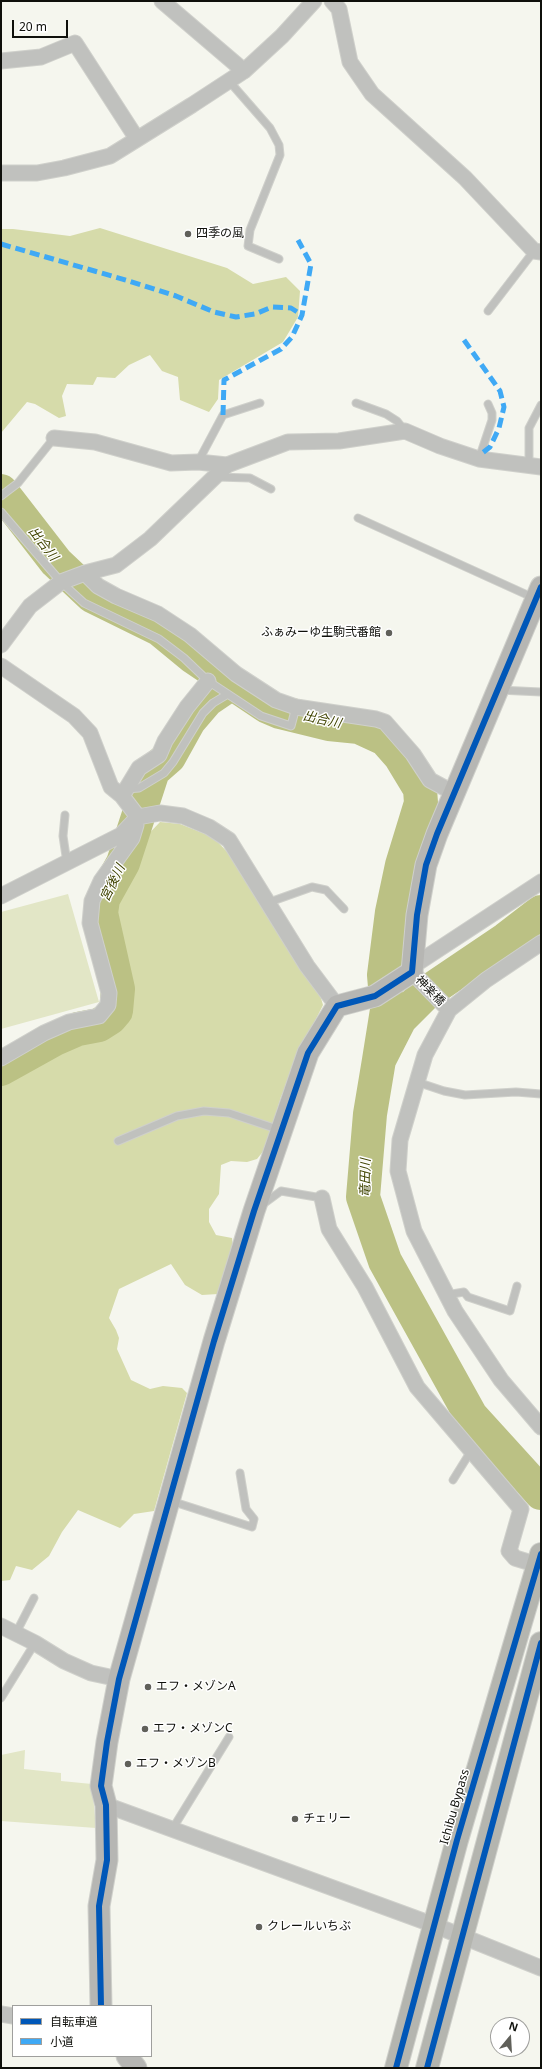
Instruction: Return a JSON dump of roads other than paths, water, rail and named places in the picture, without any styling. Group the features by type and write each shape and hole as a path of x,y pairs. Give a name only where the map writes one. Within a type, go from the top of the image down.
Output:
{"highway":[{"name":"Ichibu Bypass","path":"396,2068 457,1840 539,1560"},
{"path":"427,2068 541,1643"}],"street":[{"path":"162,1 244,71"},
{"path":"1,173 37,173 64,168 110,156 244,71 282,36 314,1"},
{"path":"332,1 339,9 350,62 372,94 466,178 538,252"},
{"path":"1,61 41,57 75,43 138,139"},
{"path":"1,645 30,606 61,582 85,573 116,565 150,539 227,465 288,442 339,441 405,431 440,446 479,459 535,467"},
{"path":"54,438 95,442 172,463 198,462 227,465"},
{"path":"85,573 98,586 116,596 158,614 190,634 236,674 276,700 296,707 376,718 385,722 414,754 430,780 454,793"},
{"path":"408,973 426,864 454,793 538,593"},
{"path":"1,666 74,716 90,733 111,787 124,792 138,816 132,838 101,881 92,901 90,923 109,993 108,1005 99,1016 63,1025 44,1033 1,1058"},
{"path":"124,792 139,768 159,755 165,741 187,707 208,681"},
{"path":"1,896 67,864 121,835 138,816 160,813 183,816 209,827 229,840 266,903 307,966 337,1006"},
{"path":"101,2005 99,1906 107,1860 106,1804 101,1786 107,1742 119,1679 191,1416 254,1211 308,1053 337,1006 375,996 541,882"},
{"path":"541,943 486,980 449,1010 425,1055 400,1140 398,1172 414,1231 446,1295 467,1330 501,1380 541,1427"},
{"name":"神楽橋","path":"408,973 449,1010"},
{"path":"322,1198 329,1229 365,1287 417,1387 521,1509 509,1551 515,1558 539,1560"},
{"path":"1,1626 36,1643 64,1661 91,1673 119,1679"},
{"path":"106,1804 434,1925 541,1968"},
{"path":"1,2014 12,2016"},
{"path":"128,2057 136,2068"}],"lane":[{"path":"229,81 270,128 279,145 280,155 250,230 248,246 279,259"},
{"path":"488,311 538,252"},
{"path":"198,462 223,415 260,403"},
{"path":"356,403 386,414 397,421 405,431"},
{"path":"479,459 492,420 492,412 488,404"},
{"path":"535,467 529,428 541,405"},
{"path":"1,496 18,483 54,438"},
{"path":"215,477 250,478 271,489"},
{"path":"1,512 61,582 84,603 159,639 184,658 208,681 261,716 291,726 296,707"},
{"path":"358,518 538,593"},
{"path":"497,690 541,692"},
{"path":"124,792 139,788 164,773 173,762 203,713 213,703 228,694"},
{"path":"65,815 63,836 67,864"},
{"path":"266,903 312,887 316,887 326,890 344,909"},
{"path":"417,1082 444,1091 465,1095 516,1092 541,1094"},
{"path":"118,1141 177,1116 204,1111 229,1113 282,1130"},
{"path":"254,1211 281,1191 322,1198"},
{"path":"446,1295 464,1292 468,1298 510,1311 517,1286"},
{"path":"453,1480 471,1451"},
{"path":"168,1500 252,1527 254,1519 246,1509 240,1473"},
{"path":"16,1634 34,1598"},
{"path":"1,1698 36,1643"},
{"path":"173,1828 229,1737"}],"waterway":[{"name":"出合川","path":"1,491 56,562 92,596 159,629 193,657 266,706 280,712 329,724 359,727 385,739 400,756 420,789 421,803 402,865 392,912 384,975 387,1010 379,1060"},
{"name":"宮後川","path":"1,1069 55,1039 78,1029 99,1025 110,1018 116,1011 118,989 101,913 103,899 123,863 153,771 169,757 189,721 207,700 232,683"},
{"name":"竜田川","path":"541,912 506,939 426,993 400,1019 379,1060 370,1114 363,1197 385,1261 471,1416 541,1493"}],"place":[{"name":"四季の風","path":"188,234"},
{"name":"ふぁみーゆ生駒弐番館","path":"389,633"},
{"name":"エフ・メゾンA","path":"148,1687"},
{"name":"エフ・メゾンC","path":"145,1729"},
{"name":"エフ・メゾンB","path":"128,1764"},
{"name":"チェリー","path":"295,1819"},
{"name":"クレールいちぶ","path":"259,1927"}]}
